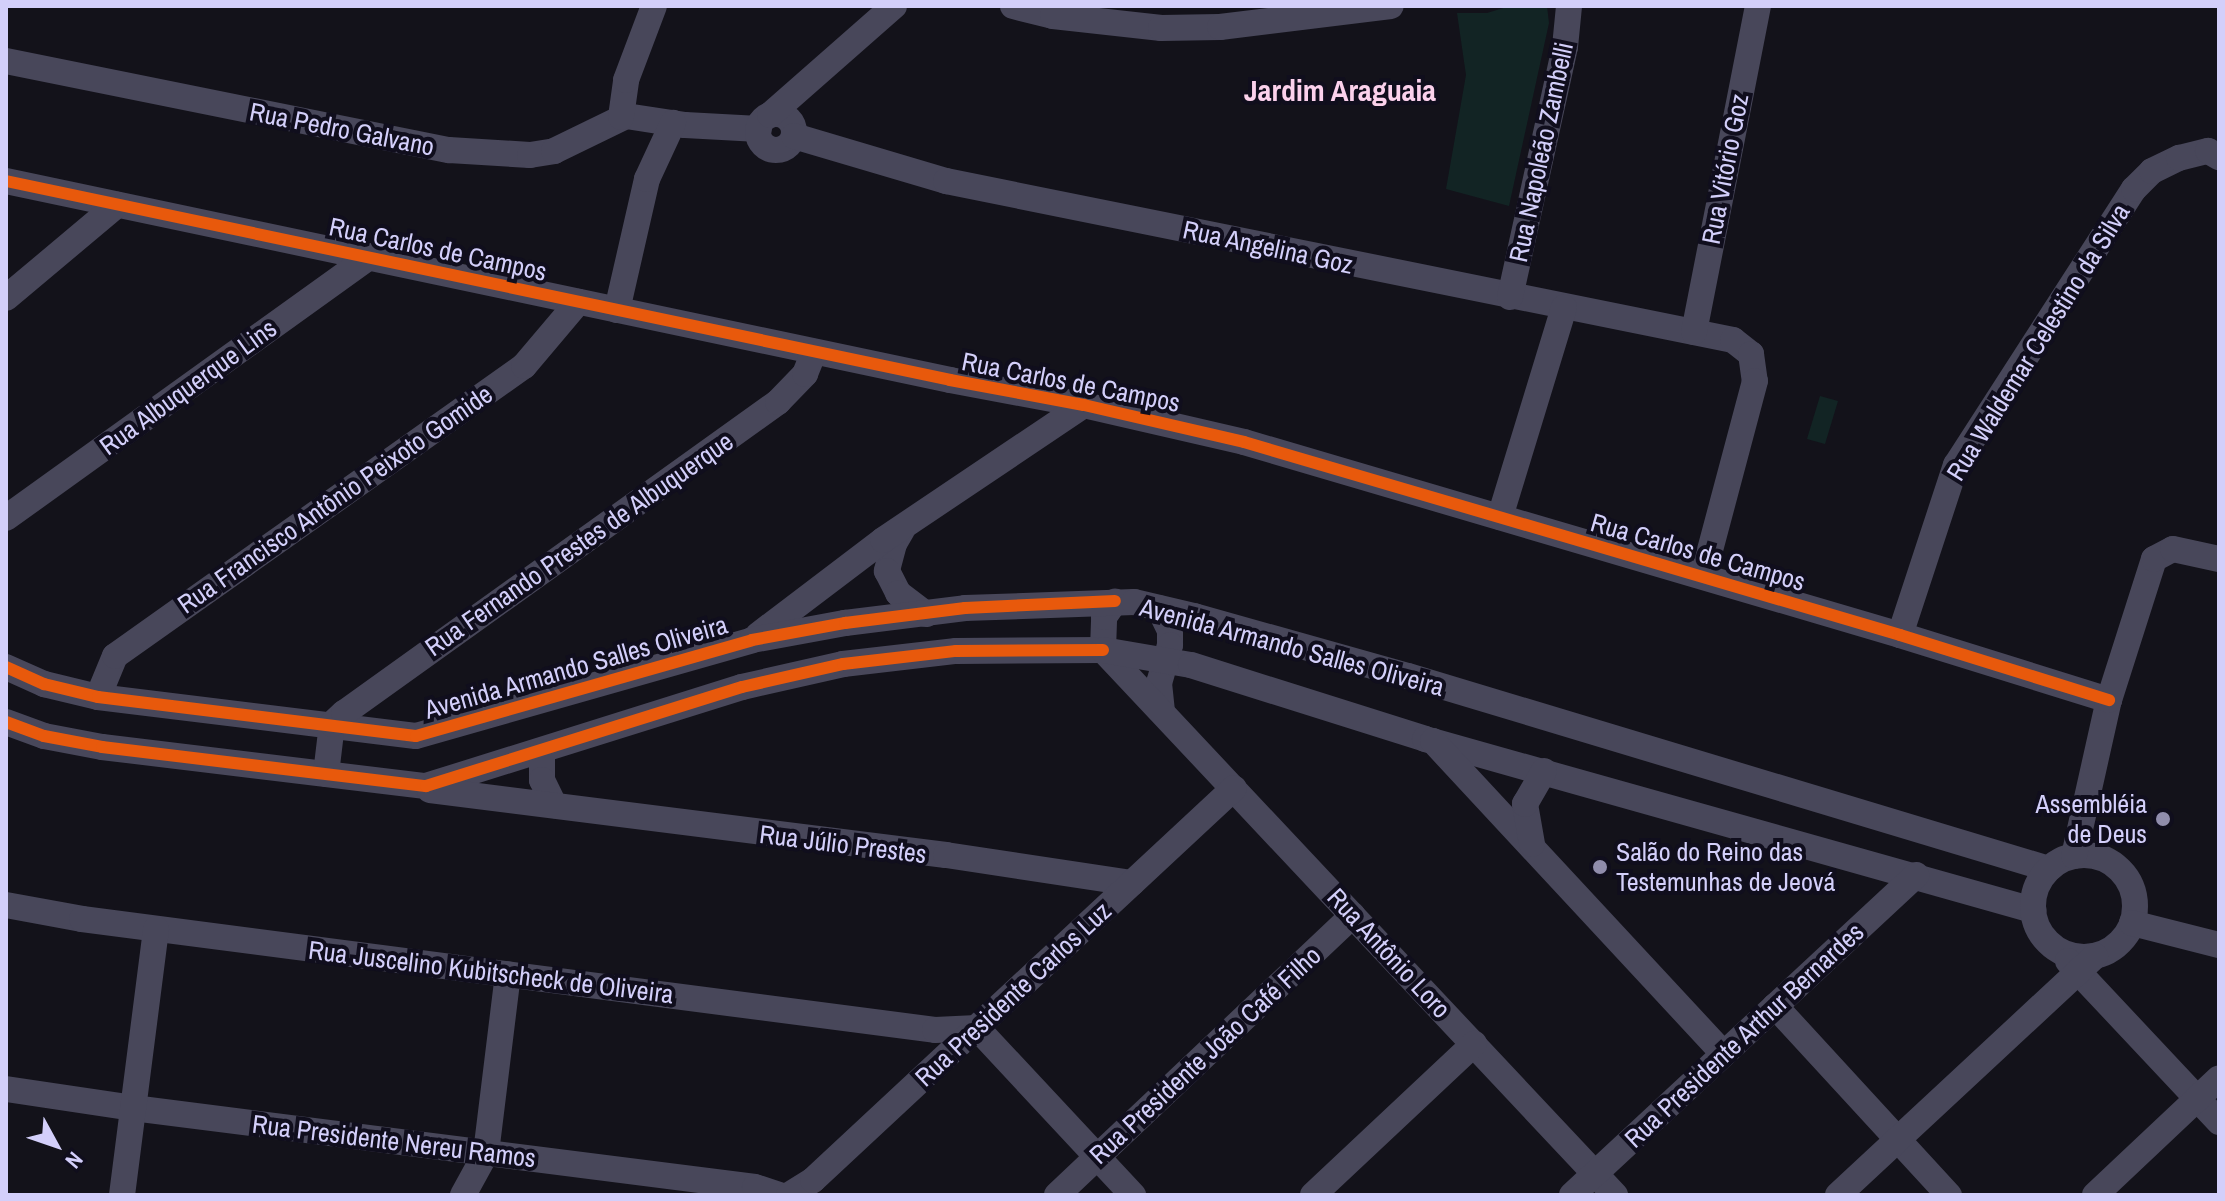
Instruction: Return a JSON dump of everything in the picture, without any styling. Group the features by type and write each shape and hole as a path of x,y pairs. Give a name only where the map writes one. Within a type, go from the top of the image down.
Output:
{"street":[{"path":"617,310 647,179 673,123 621,117 626,80 654,6"},
{"path":"779,126 822,72 894,6"},
{"path":"1013,6 1080,20 1161,28 1220,27 1391,6"},
{"name":"Rua Napoleão Zambelli","path":"1510,297 1565,47 1569,6"},
{"name":"Rua Vitório Goz","path":"1694,332 1758,6"},
{"name":"Rua Pedro Galvano","path":"6,61 449,150 530,155 554,151 621,117"},
{"name":"Rua Angelina Goz","path":"673,123 779,126 946,181 1733,340 1751,354 1755,381 1703,576"},
{"name":"Rua Waldemar Celestino da Silva","path":"1900,635 1956,465 2134,189 2152,171 2179,158 2208,151 2219,157"},
{"name":"Rua Carlos de Campos","path":"6,181 814,352 1084,405 1262,446 2109,700"},
{"path":"6,298 117,205"},
{"name":"Rua Albuquerque Lins","path":"6,518 371,256"},
{"name":"Rua Francisco Antônio Peixoto Gomide","path":"98,697 115,656 524,366 578,302"},
{"path":"1500,517 1564,308"},
{"name":"Rua Fernando Prestes de Albuquerque","path":"332,724 372,691 778,402 805,374 814,352"},
{"path":"752,640 868,550 1084,405"},
{"path":"902,530 894,544 887,571 898,593 926,614"},
{"path":"2074,856 2109,700 2154,559 2173,549 2219,559"},
{"path":"1103,650 1100,635 1104,617 1115,601"},
{"name":"Avenida Armando Salles Oliveira","path":"6,667 44,684 98,697 404,735 431,733 752,640 845,623 926,614 1043,603 1115,601 1159,608 1408,676 2049,869"},
{"path":"1159,608 1170,631 1167,659 1159,683 1162,710"},
{"name":"Avenida Armando Salles Oliveira","path":"6,722 44,736 89,744 415,786 437,783 542,752 742,687 843,664 956,651 1103,650 1167,659 1433,741 2033,910"},
{"name":"Rua Antônio Loro","path":"1103,650 1615,1195"},
{"path":"326,774 332,724"},
{"path":"1433,741 1724,1054"},
{"path":"542,752 542,780 554,805"},
{"path":"1533,847 1525,804 1544,771"},
{"name":"Rua Júlio Prestes","path":"415,786 1132,883"},
{"name":"Rua Presidente Carlos Luz","path":"789,1195 813,1180 1234,788"},
{"path":"1838,1195 2050,998 2092,961 2120,943 2132,923 2135,897 2122,870 2096,855 2074,856 2049,869 2034,895 2033,910 2041,934 2053,947 2092,961"},
{"name":"Rua Presidente Arthur Bernardes","path":"1572,1195 1916,875"},
{"name":"Rua Juscelino Kubitscheck de Oliveira","path":"6,905 156,929 935,1030 977,1028"},
{"name":"Rua Presidente João Café Filho","path":"1057,1195 1353,915"},
{"path":"2132,923 2219,945"},
{"path":"122,1195 156,929"},
{"path":"2050,998 2057,976 2053,947"},
{"path":"2092,961 2109,1005 2219,1122"},
{"path":"463,1195 486,1153 508,974"},
{"path":"1775,1006 1949,1195"},
{"path":"977,1028 1133,1195"},
{"path":"1313,1195 1474,1044"},
{"path":"2095,1195 2219,1078"},
{"name":"Rua Presidente Nereu Ramos","path":"6,1089 486,1153 702,1188 755,1187 780,1195"}],"shaded area":[{"path":"1510,6 1547,6 1549,23 1509,206 1446,189 1466,75 1457,13 1487,13"},
{"path":"1820,396 1838,401 1825,444 1807,439"}],"cycle path":[{"path":"6,181 950,380 1084,405 1244,442 1900,635 2109,700"},
{"path":"6,667 44,684 98,697 416,736 752,640 845,623 965,608 1115,601"},
{"path":"6,722 44,736 102,747 426,786 742,687 843,664 956,651 1103,650"}],"place":[{"name":"Assembléia de Deus","path":"2163,819"},
{"name":"Salão do Reino das Testemunhas de Jeová","path":"1600,867"}],"district":[{"name":"Jardim Araguaia","path":"1340,90"}]}
